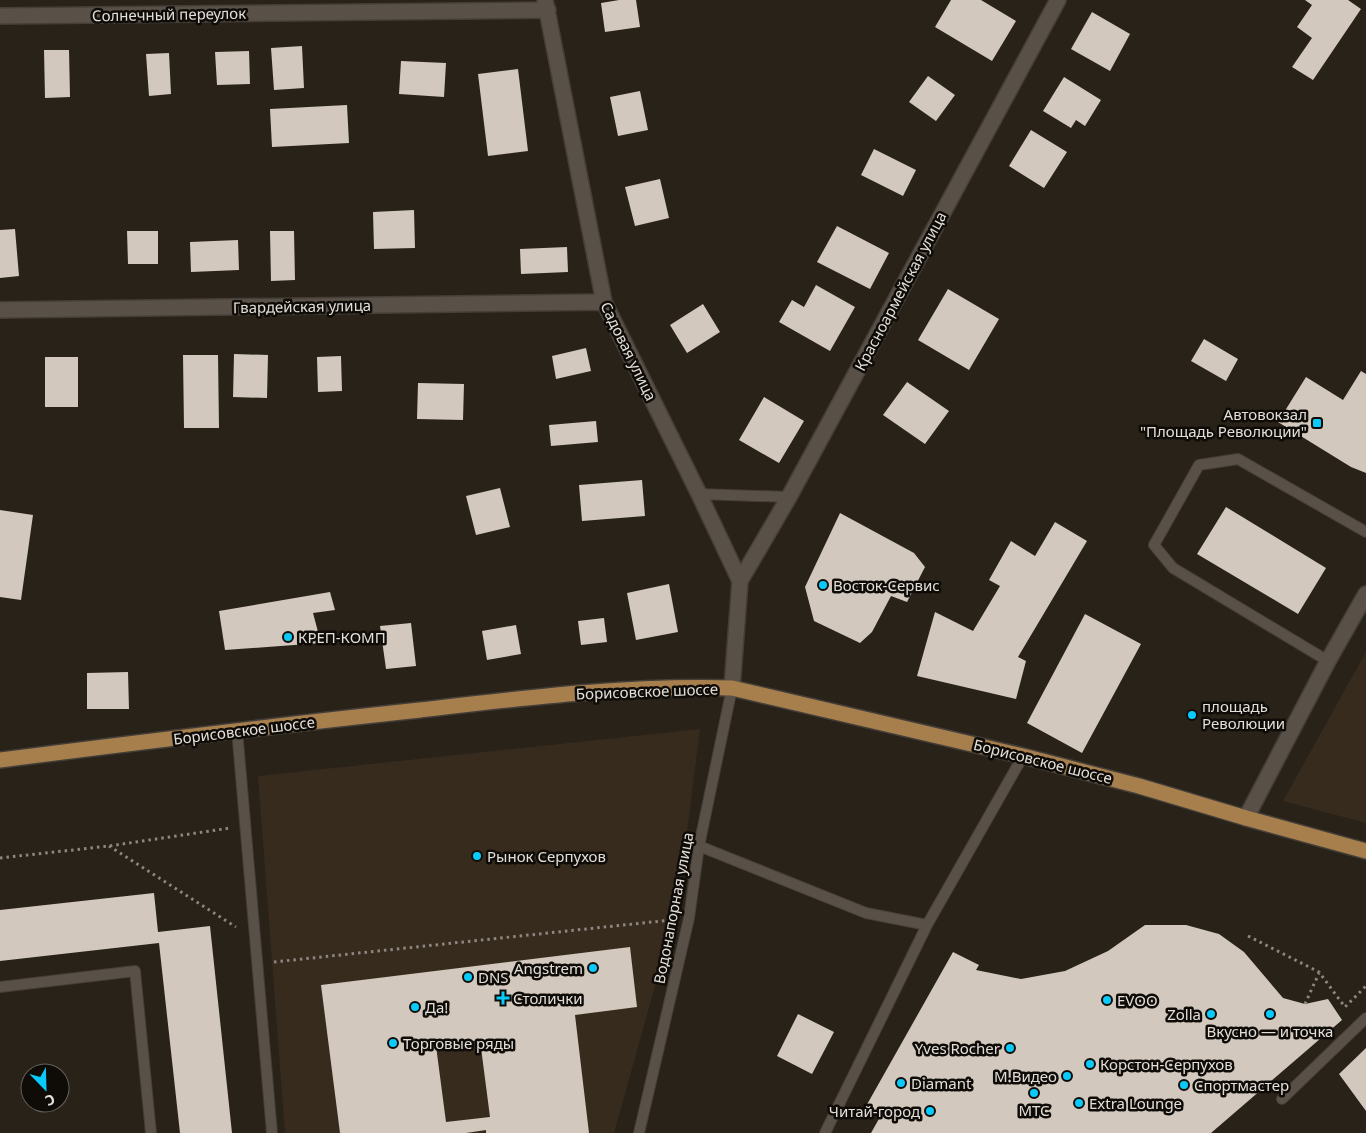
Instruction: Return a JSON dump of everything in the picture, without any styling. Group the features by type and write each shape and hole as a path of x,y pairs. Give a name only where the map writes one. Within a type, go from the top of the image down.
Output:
{"main road":[{"name":"Борисовское шоссе","path":"0,760 237,730 563,694 697,687 732,688 1023,756 1139,786 1366,851"}],"street":[{"name":"Красноармейская улица","path":"740,581 789,497 1058,0"},
{"name":"Солнечный переулок","path":"0,16 547,5"},
{"name":"Садовая улица","path":"547,5 604,302 740,581 732,688"},
{"name":"Гвардейская улица","path":"0,310 604,302"},
{"path":"1246,818 1328,661 1366,594"}],"lane":[{"path":"1328,661 1173,568 1154,545 1199,465 1238,459 1366,532"},
{"path":"699,494 789,497"},
{"name":"Водонапорная улица","path":"639,1133 689,918 699,846 732,688"},
{"path":"237,730 272,1133"},
{"path":"825,1133 927,925 1023,756"},
{"path":"699,846 866,913 927,925"},
{"path":"0,987 135,971 151,1133"},
{"path":"1282,1099 1366,1018"}],"path":[{"path":"0,858 109,846 245,826"},
{"path":"109,846 255,940"},
{"path":"257,963 689,918"},
{"path":"1248,936 1319,972 1345,1007 1366,986"},
{"path":"1305,1004 1319,972"}],"shaded area":[{"path":"1366,652 1366,823 1283,801"},
{"path":"700,729 678,904 614,1133 285,1133 258,776"}],"building":[{"path":"636,0 640,27 605,32 601,3"},
{"path":"951,0 981,0 1016,21 992,61 935,27"},
{"path":"1305,0 1348,0 1361,9 1313,80 1292,67 1312,38 1297,27 1312,5"},
{"path":"1092,12 1130,34 1110,71 1071,49"},
{"path":"302,46 304,88 274,90 271,48"},
{"path":"44,50 69,50 70,97 45,98"},
{"path":"249,51 250,84 217,85 215,52"},
{"path":"169,53 171,94 149,96 146,54"},
{"path":"401,61 446,63 444,97 399,94"},
{"path":"518,69 528,151 488,156 478,74"},
{"path":"928,76 955,95 936,121 909,102"},
{"path":"1064,77 1101,100 1085,126 1076,120 1071,128 1043,111"},
{"path":"640,91 648,130 618,136 610,97"},
{"path":"347,105 349,143 272,147 270,109"},
{"path":"1031,130 1067,152 1044,188 1009,166"},
{"path":"874,149 916,170 903,196 861,175"},
{"path":"660,179 669,218 635,226 625,187"},
{"path":"414,210 415,248 374,249 373,212"},
{"path":"837,226 889,253 870,289 817,262"},
{"path":"15,229 19,276 0,278 0,230"},
{"path":"127,231 158,231 158,264 128,264"},
{"path":"270,231 294,231 295,280 271,281"},
{"path":"238,240 239,270 191,272 190,242"},
{"path":"567,247 568,272 521,274 520,249"},
{"path":"816,285 855,307 830,351 779,322 792,300 804,307"},
{"path":"948,289 999,319 969,370 918,340"},
{"path":"703,304 720,332 687,353 670,325"},
{"path":"1204,339 1238,359 1226,381 1191,361"},
{"path":"586,348 591,371 556,379 552,356"},
{"path":"234,354 268,355 267,398 233,397"},
{"path":"183,355 218,355 219,428 184,428"},
{"path":"341,356 342,391 318,392 317,357"},
{"path":"45,357 78,357 78,407 45,407"},
{"path":"1361,371 1366,374 1366,473 1351,467 1278,422 1306,377 1343,400"},
{"path":"907,382 949,411 925,444 883,415"},
{"path":"418,383 464,384 463,420 417,419"},
{"path":"764,397 804,421 779,463 739,440"},
{"path":"596,421 598,442 551,446 549,425"},
{"path":"642,480 645,516 582,521 579,485"},
{"path":"500,488 510,527 476,535 466,496"},
{"path":"1226,507 1326,568 1298,614 1197,554"},
{"path":"0,510 33,515 21,600 0,597"},
{"path":"840,513 914,553 925,567 907,602 891,596 872,632 860,643 814,621 805,587"},
{"path":"1055,522 1087,541 1018,657 1026,661 1016,699 917,676 935,612 973,631 1000,586 989,580 1011,541 1035,556"},
{"path":"669,584 678,632 636,640 627,593"},
{"path":"330,592 335,610 313,613 321,643 225,650 219,611"},
{"path":"1085,614 1141,644 1082,753 1027,723"},
{"path":"604,618 607,642 581,645 578,621"},
{"path":"411,623 416,666 386,669 380,626"},
{"path":"516,625 521,654 487,660 482,631"},
{"path":"128,672 129,709 87,709 87,673"},
{"path":"154,893 158,932 210,926 232,1133 180,1133 159,943 0,961 0,910"},
{"name":"Корстон-Серпухов","path":"1145,925 1186,925 1219,934 1244,952 1283,998 1305,1004 1328,999 1342,1020 1211,1133 871,1133 880,1117 865,1108 953,952 979,965 976,970 1021,979 1065,971 1108,951"},
{"name":"Торговые ряды","path":"630,947 637,1007 575,1015 589,1133 486,1133 486,1130 466,1133 340,1133 321,985","holes":["480,1040 490,1117 446,1122 436,1046"]},
{"path":"798,1014 834,1032 812,1074 777,1056"},
{"path":"1366,1048 1366,1111 1339,1074"}],"place":[{"name":"Автовокзал \"Площадь Революции\"","path":"1317,423"},
{"name":"Восток-Сервис","path":"823,585"},
{"name":"КРЕП-КОМП","path":"288,637"},
{"name":"площадь Революции","path":"1192,715"},
{"name":"Рынок Серпухов","path":"477,856"},
{"name":"Angstrem","path":"593,968"},
{"name":"DNS","path":"468,977"},
{"name":"Столички","path":"503,998"},
{"name":"EVOO","path":"1107,1000"},
{"name":"Да!","path":"415,1007"},
{"name":"Zolla","path":"1211,1014"},
{"name":"Вкусно — и точка","path":"1270,1014"},
{"name":"Торговые ряды","path":"393,1043"},
{"name":"Yves Rocher","path":"1010,1048"},
{"name":"Корстон-Серпухов","path":"1090,1064"},
{"name":"М.Видео","path":"1067,1076"},
{"name":"Diamant","path":"901,1083"},
{"name":"Спортмастер","path":"1184,1085"},
{"name":"МТС","path":"1034,1093"},
{"name":"Extra Lounge","path":"1079,1103"},
{"name":"Читай-город","path":"930,1111"}]}
